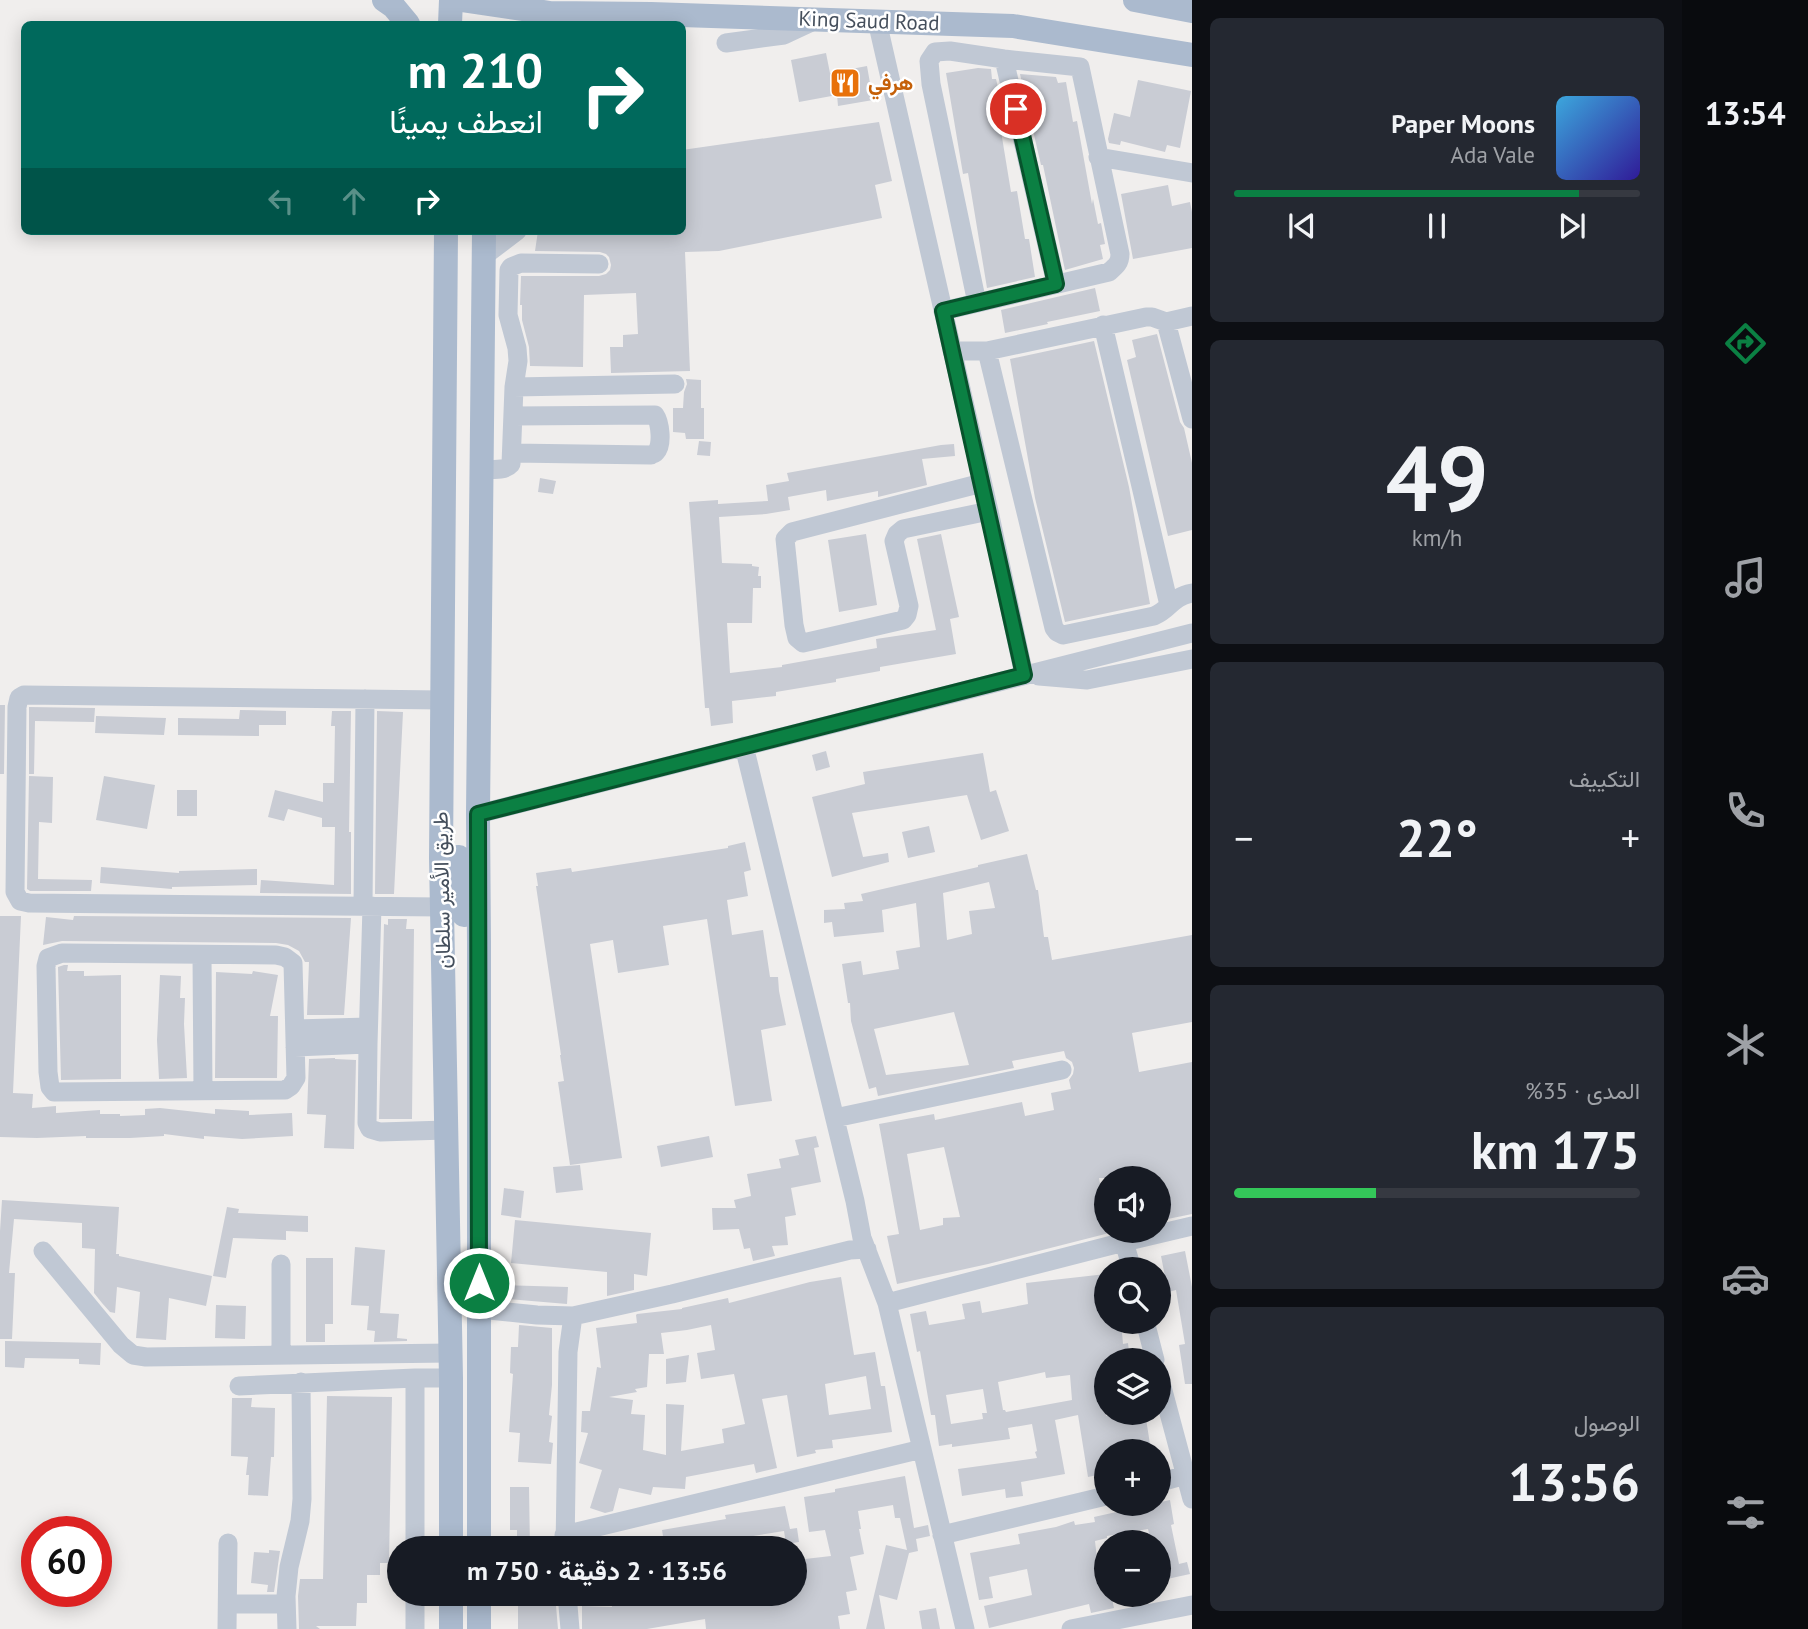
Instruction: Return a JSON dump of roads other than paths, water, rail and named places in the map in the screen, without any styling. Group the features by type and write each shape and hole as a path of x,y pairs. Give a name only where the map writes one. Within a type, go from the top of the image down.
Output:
{"main road":[{"path":"384,0 406,21"},
{"path":"450,21 451,0"},
{"path":"1135,0 1192,11"},
{"name":"King Saud Road","path":"477,7 551,13 1013,26 1192,55"},
{"path":"645,21 701,16"},
{"path":"1013,26 1134,30 1192,38"},
{"name":"طريق الأمير سلطان","path":"446,235 441,858 451,1378 451,1536"},
{"name":"طريق الأمير سلطان","path":"479,1536 478,814 484,235"},
{"path":"441,858 459,857 465,925 479,943"},
{"path":"451,1606 451,1629"},
{"path":"479,1606 479,1629"}],"street":[{"path":"726,43 783,35 819,19"},
{"path":"877,21 1024,675"},
{"path":"943,311 1109,272 1120,261 1080,67 1004,60 950,51 935,52 929,61 931,84 977,303"},
{"path":"1004,60 1056,284"},
{"path":"1098,156 1192,173"},
{"path":"484,256 512,235"},
{"path":"482,468 508,468 513,453 514,387 518,361 508,315 509,270 521,263 599,264"},
{"path":"952,351 987,351 1146,317 1166,322 1192,316"},
{"path":"1166,322 1192,419"},
{"path":"1103,325 1169,605"},
{"path":"987,351 1057,632 1063,635 1154,616 1178,597 1192,593"},
{"path":"514,387 675,384"},
{"path":"513,416 655,415 660,423 659,448 656,453 650,455 513,453"},
{"path":"982,484 792,532 785,539 797,638 803,643 903,620 909,606 894,541 897,534 903,529 989,511"},
{"path":"897,505 903,529"},
{"path":"478,814 1192,633"},
{"path":"1024,675 1087,680 1192,659"},
{"path":"442,700 24,695 19,698 17,707 15,892 20,901 29,904 442,907"},
{"path":"365,699 367,1123 370,1129 380,1132 446,1130"},
{"path":"744,746 862,1238 887,1303 965,1629"},
{"path":"62,953 202,955 276,955 293,963 296,1078 291,1086 285,1090 54,1092 50,1087 48,1072 48,958 62,953"},
{"path":"202,955 202,1091"},
{"path":"295,1038 368,1036"},
{"path":"835,1118 1062,1070"},
{"path":"1171,1231 1192,1226"},
{"path":"887,1303 1120,1243"},
{"path":"479,1309 573,1316 850,1250 867,1250"},
{"path":"43,1251 121,1345 133,1355 450,1353"},
{"path":"281,1264 281,1355"},
{"path":"564,1536 568,1352 573,1316"},
{"path":"415,1378 415,1536"},
{"path":"239,1385 451,1378"},
{"path":"287,1629 289,1567 300,1521 302,1499 301,1382"},
{"path":"1171,1415 1189,1474 1192,1500"},
{"path":"587,1536 922,1448"},
{"path":"1171,1479 1189,1474"},
{"path":"942,1535 1094,1499"},
{"path":"228,1543 228,1629"},
{"path":"228,1604 286,1604"},
{"path":"1071,1629 1192,1605"},
{"path":"415,1606 415,1629"},
{"path":"569,1606 570,1629"}],"place":[{"name":"هرفي","path":"845,83"}]}
